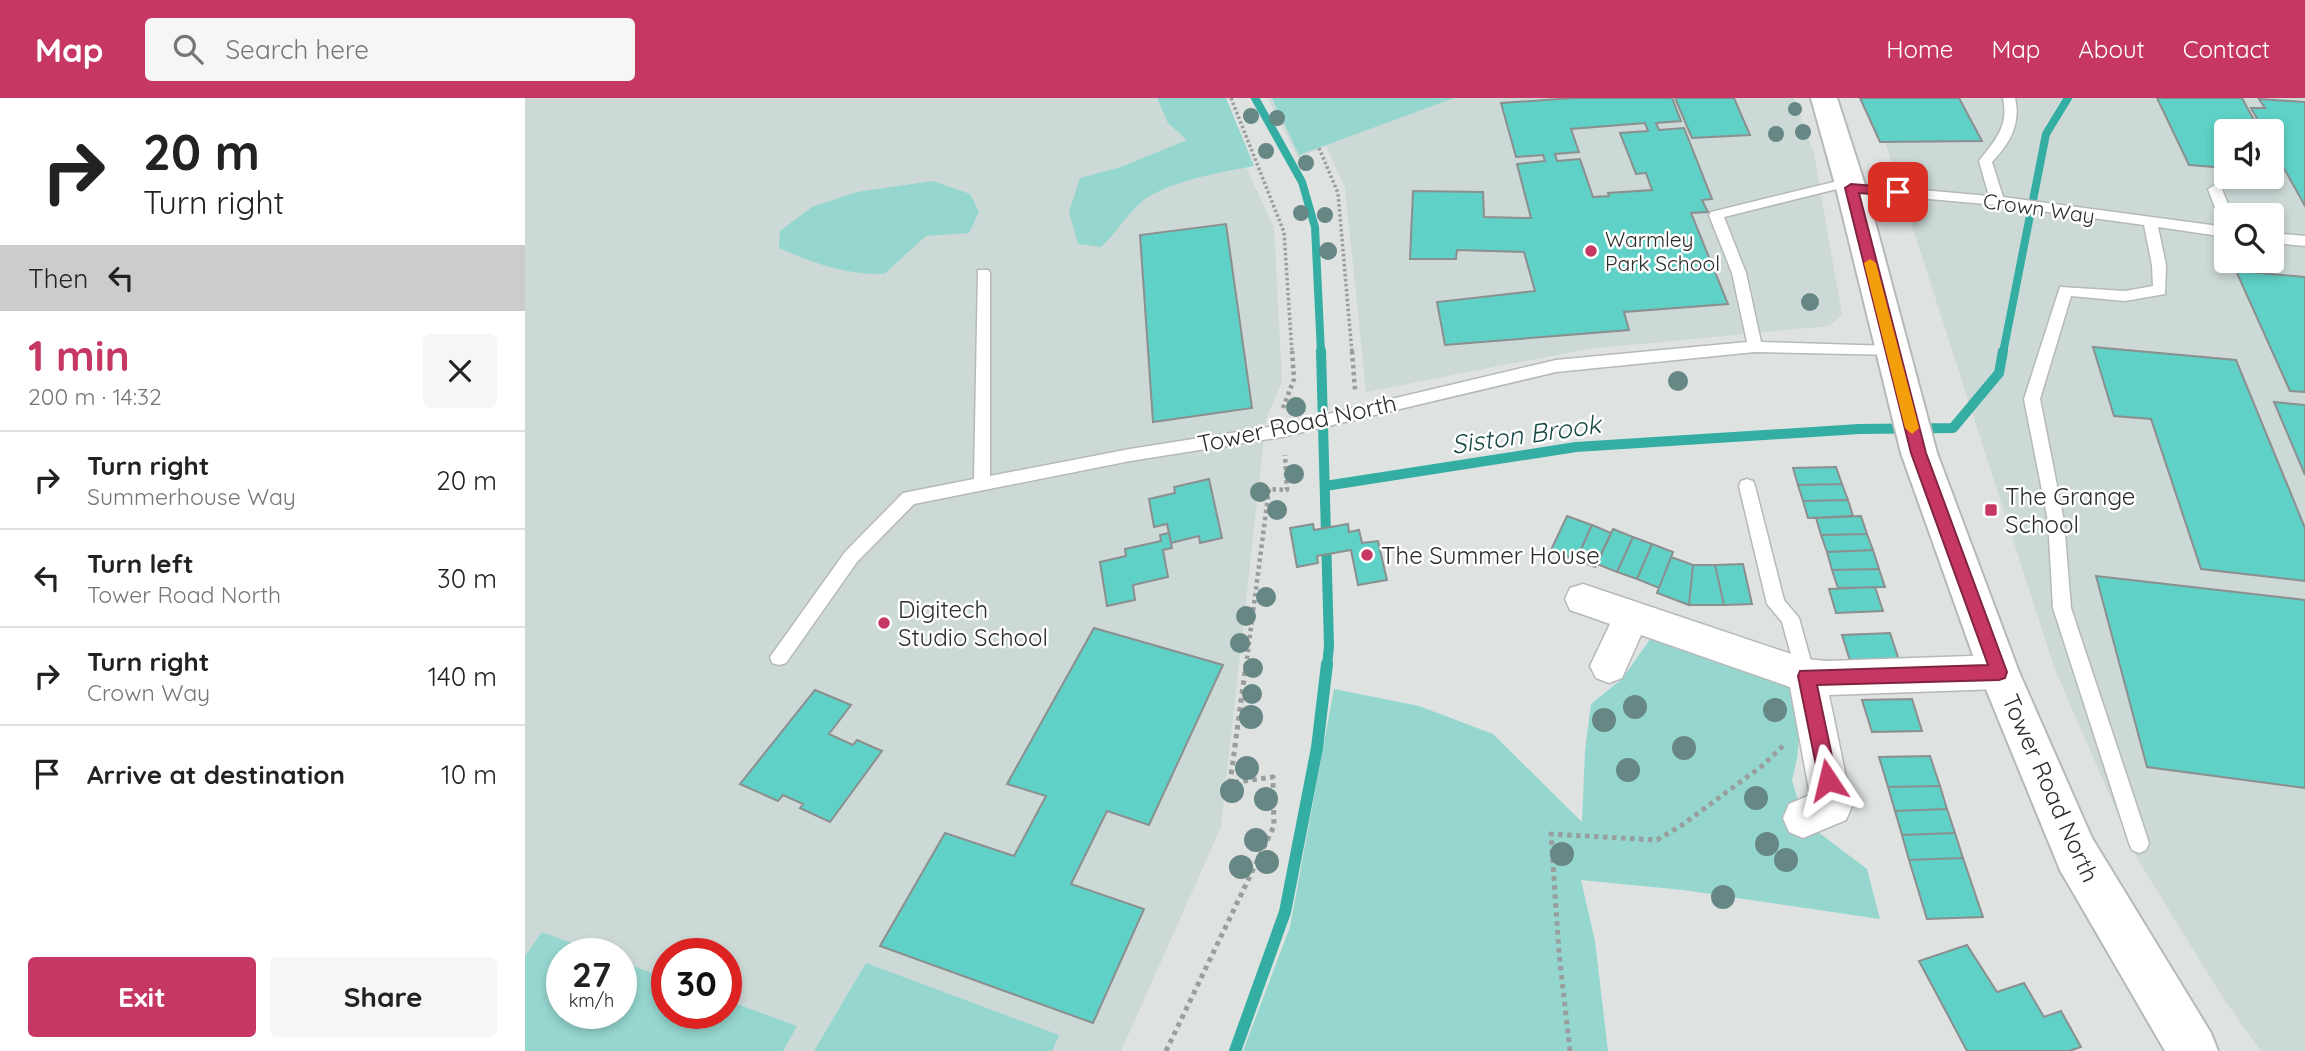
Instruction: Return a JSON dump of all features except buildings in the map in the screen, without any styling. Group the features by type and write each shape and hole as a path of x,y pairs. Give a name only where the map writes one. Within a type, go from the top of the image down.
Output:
{"street":[{"name":"Tower Road North","path":"1824,98 1851,185 1919,453 1999,672 2076,854 2193,1051"},
{"path":"1583,599 1806,676 1827,678 1999,672"},
{"path":"1609,666 1632,616"},
{"path":"1803,818 1832,806 1806,676"}],"lane":[{"path":"1991,201 1985,161 2001,146 2014,114 2009,98"},
{"name":"Crown Way","path":"1755,347 1739,273 1716,215 1851,185 2214,231"},
{"path":"2215,189 2220,203"},
{"path":"2139,843 2062,608 2056,521 2032,399 2065,291 2125,296 2160,290 2159,265 2151,224"},
{"path":"2284,240 2305,242"},
{"path":"982,483 983,273"},
{"name":"Tower Road North","path":"779,657 852,557 909,498 1288,429 1556,366 1755,347 1891,351"},
{"path":"1747,486 1776,604 1790,618 1806,676"}],"path":[{"path":"1231,98 1285,232 1294,379 1281,412 1288,429"},
{"path":"1319,148 1338,193 1353,413"},
{"path":"1166,1051 1274,826 1273,777 1230,783 1269,489 1287,490 1285,454"},
{"path":"1570,1051 1559,953 1551,834 1657,840 1682,825 1762,766 1815,715"}],"shaded area":[{"name":"Digitech Studio School","path":"525,98 1225,98 1243,162 1274,227 1282,381 1266,419 1221,827 1121,1051 525,1051"},
{"path":"1157,98 1226,98 1254,166 1192,179 1160,190 1137,206 1101,247 1078,244 1069,212 1080,178 1121,167 1187,140 1168,123"},
{"name":"Warmley Park School","path":"1268,98 1794,98 1814,154 1842,315 1829,326 1587,349 1366,392 1345,188 1326,146 1298,158"},
{"path":"1272,98 1454,98 1299,155"},
{"path":"1871,98 2305,98 2305,1051 2261,1051 2223,998 2137,858 2054,667"},
{"path":"933,181 970,194 979,212 969,233 926,236 884,274 830,267 779,248 780,231 812,207 857,192"},
{"path":"1653,635 1785,676 1799,698 1801,719 1792,780 1803,818 1867,869 1880,919 1683,890 1581,880 1595,941 1608,1051 1243,1051 1290,927 1334,689 1419,706 1493,734 1582,822 1585,751 1591,704 1622,679"},
{"path":"542,932 558,938 546,938 546,1029 637,1029 637,968 651,972 651,1029 742,1029 742,1006 797,1026 783,1051 525,1051 525,956"},
{"path":"866,963 1059,1035 1052,1051 814,1051"}],"waterway":[{"path":"1255,98 1302,182 1315,227 1321,353"},
{"name":"Siston Brook","path":"2003,353 2046,134 2068,98"},
{"name":"Siston Brook","path":"1321,351 1329,646 1327,666"},
{"name":"Siston Brook","path":"1325,486 1576,447 1859,429 1953,428 1999,373 2003,351"},
{"name":"Siston Brook","path":"1235,1051 1285,912 1317,748 1327,664"}],"slow traffic":[{"path":"1870,263 1912,428"}],"place":[{"name":"Warmley Park School","path":"1591,251"},
{"name":"The Grange School","path":"1991,510"},
{"name":"The Summer House","path":"1367,555"},
{"name":"Digitech Studio School","path":"884,623"}],"route":[{"path":"1828,780 1806,676 1827,678 1999,672 1919,453 1851,188 1898,192"}]}
